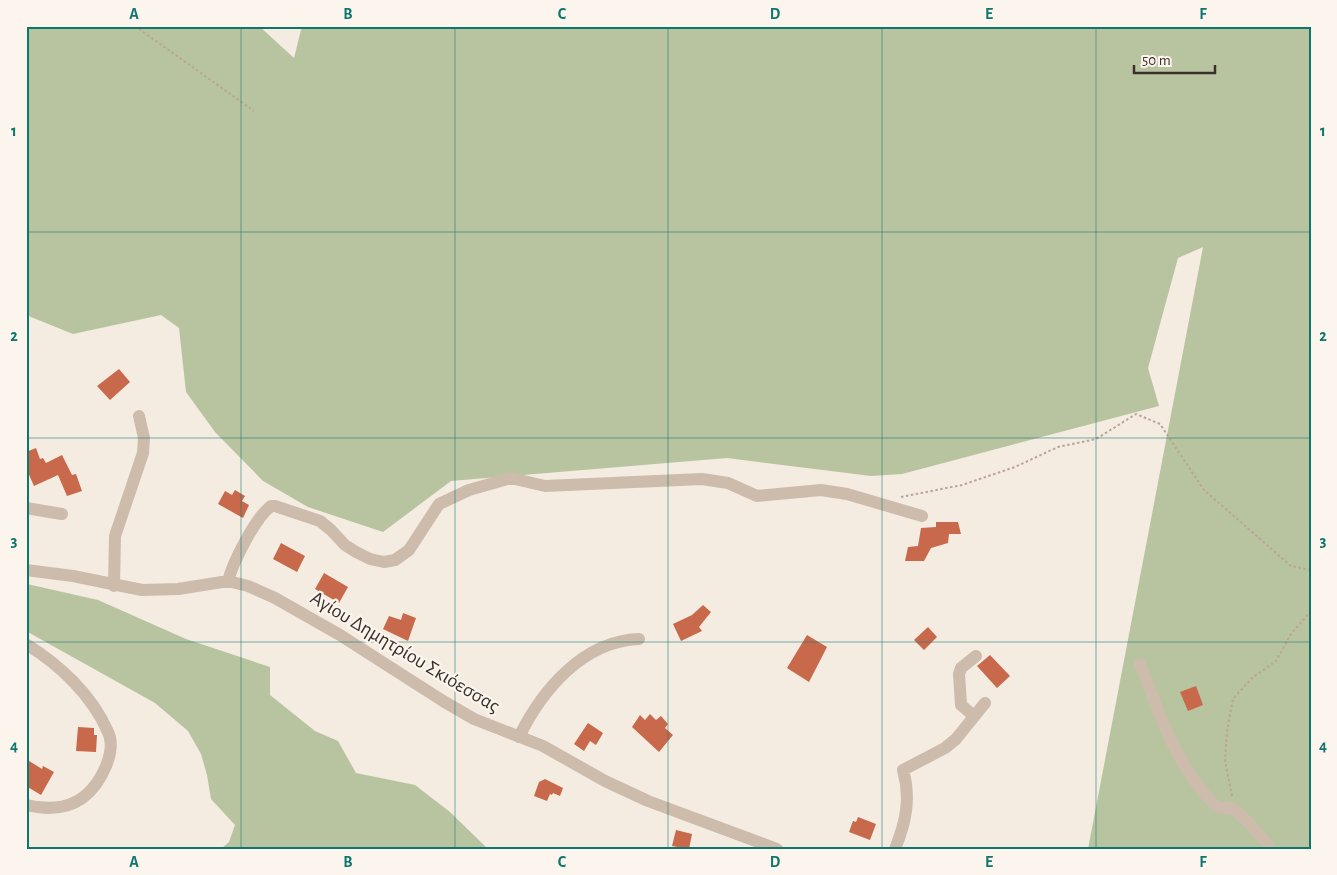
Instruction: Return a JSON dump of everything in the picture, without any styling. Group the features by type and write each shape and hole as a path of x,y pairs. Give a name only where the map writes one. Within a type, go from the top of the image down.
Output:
{"street":[{"path":"114,586 114,536 144,453 144,438 139,416"},
{"path":"228,582 241,550 258,522 272,506 317,520 327,526 345,545 356,552 370,559 388,561 402,556 412,547 439,504 469,490 511,478 545,486 702,479 728,483 757,496 820,490 847,494 922,516"},
{"path":"26,508 62,514"},
{"name":"Αγίου Δημητρίου Σκιόεσσας","path":"26,570 73,576 114,586 142,590 166,590 228,582 248,586 280,601 340,635 458,710 483,723 548,749 606,781 648,801 777,849"},
{"path":"519,737 542,696 577,663 593,652 611,644 639,639"},
{"path":"26,644 56,664 82,692 98,714 109,734 111,746 108,761 101,777 89,794 74,803 59,807 45,808 26,805"},
{"path":"974,716 961,704 959,674 962,668 976,656"},
{"path":"1140,664 1160,715 1182,760 1199,788 1215,806 1223,809 1232,808 1247,821 1268,845 1269,849"},
{"path":"895,849 908,801 908,791 903,770 945,748 956,739 986,703"}],"path":[{"path":"136,26 254,111"},
{"path":"898,498 962,485 1015,467 1058,447 1096,439 1136,414 1160,424 1204,490 1291,566 1311,570"},
{"path":"1232,808 1225,761 1227,731 1233,699 1252,678 1276,661 1291,634 1311,611"}],"green space":[{"path":"26,26 259,26 294,58 302,26 1311,26 1311,849 1088,849 1203,247 1178,258 1148,368 1159,406 902,474 871,476 727,458 451,481 383,532 308,507 263,481 215,432 186,392 179,328 161,315 73,334 26,315"},
{"path":"27,584 98,600 186,639 270,667 270,695 315,731 338,741 356,773 415,785 450,812 488,849 221,849 229,842 235,825 211,799 201,754 188,731 155,703 26,631"}],"building":[{"path":"119,369 130,382 110,400 97,386"},
{"path":"36,448 40,459 43,458 46,463 62,455 72,475 76,474 82,491 67,496 58,475 34,486 26,468 26,452"},
{"path":"235,490 245,496 242,501 249,505 243,518 218,504 225,491 232,495"},
{"path":"936,522 958,522 961,534 949,534 948,543 931,548 924,561 905,561 908,547 918,546 921,528 936,527"},
{"path":"281,543 305,556 297,572 273,559"},
{"path":"324,573 348,587 339,603 315,589"},
{"path":"703,605 711,612 699,627 702,631 681,641 673,624 692,615"},
{"path":"403,613 416,618 408,641 383,629 389,616 401,620"},
{"path":"928,627 937,637 924,650 914,640"},
{"path":"807,635 827,647 809,682 787,668"},
{"path":"990,655 1010,676 997,688 977,666"},
{"path":"1196,686 1203,705 1188,711 1180,692"},
{"path":"650,714 656,720 661,716 668,724 665,728 673,735 659,752 632,727 640,715 645,720"},
{"path":"588,723 603,733 596,745 590,741 584,751 574,744"},
{"path":"78,727 94,728 94,735 97,735 96,752 76,751"},
{"path":"26,759 42,769 43,766 54,772 41,795 26,786"},
{"path":"545,779 563,788 560,796 553,793 552,795 550,794 547,801 534,796 539,782"},
{"path":"858,817 876,824 870,840 849,832 853,821 856,822"},
{"path":"676,830 692,834 689,849 672,846"}]}
